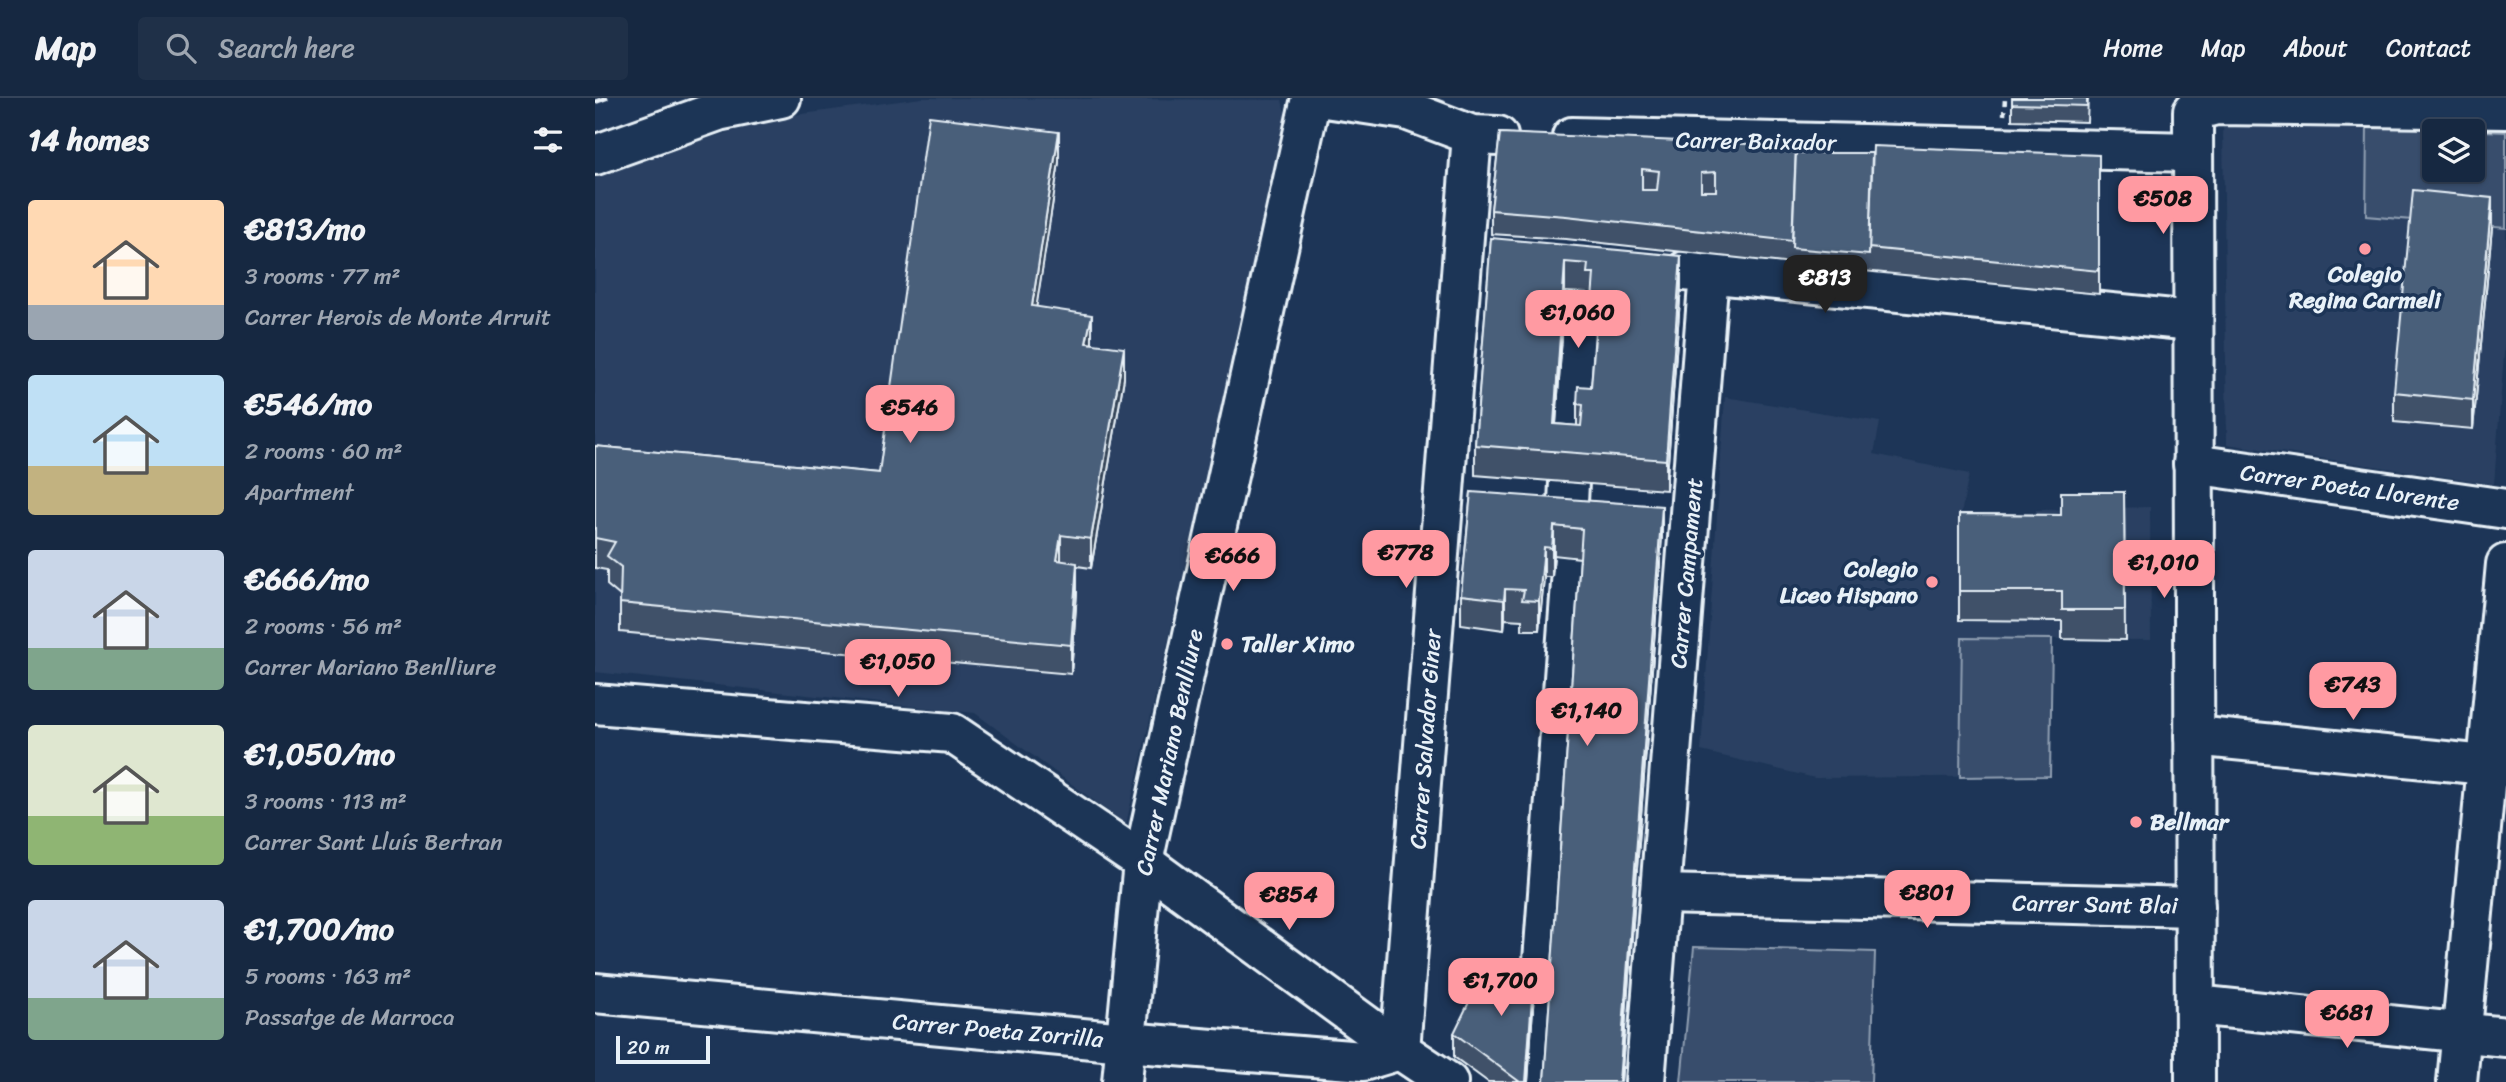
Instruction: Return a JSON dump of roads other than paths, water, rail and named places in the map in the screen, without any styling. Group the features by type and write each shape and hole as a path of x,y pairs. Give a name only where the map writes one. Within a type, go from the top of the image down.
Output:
{"street":[{"path":"595,155 718,111 781,98"},
{"name":"Carrer Mariano Benlliure","path":"1122,1082 1143,862 1311,98"},
{"name":"Carrer Baixador","path":"1325,98 1408,104 1472,135 2193,152"},
{"path":"2195,1082 2193,111 2215,105 2506,109"},
{"name":"Carrer Salvador Giner","path":"1400,1050 1458,494 1477,250 1472,135"},
{"path":"1654,268 2193,321"},
{"path":"1535,1082 1566,504 1585,270"},
{"name":"Carrer Campament","path":"1645,1082 1709,273"},
{"name":"Carrer Poeta Llorente","path":"2193,464 2506,509"},
{"path":"1566,504 1609,505"},
{"path":"1650,508 1691,511"},
{"path":"2457,1082 2496,766 2506,564"},
{"path":"595,704 952,733 1143,862 1400,1050 1448,1082"},
{"path":"2194,736 2496,766"},
{"name":"Carrer Sant Blai","path":"1660,894 2195,906"},
{"name":"Carrer Poeta Zorrilla","path":"595,993 1363,1061 1400,1050"},
{"path":"2195,1005 2506,1037"}],"railway":[{"path":"595,102 606,98"}],"place":[{"name":"Colegio Regina Carmeli","path":"2365,249"},
{"name":"Colegio Liceo Hispano","path":"1932,582"},
{"name":"Taller Ximo","path":"1227,644"},
{"name":"Bellmar","path":"2136,822"}]}
